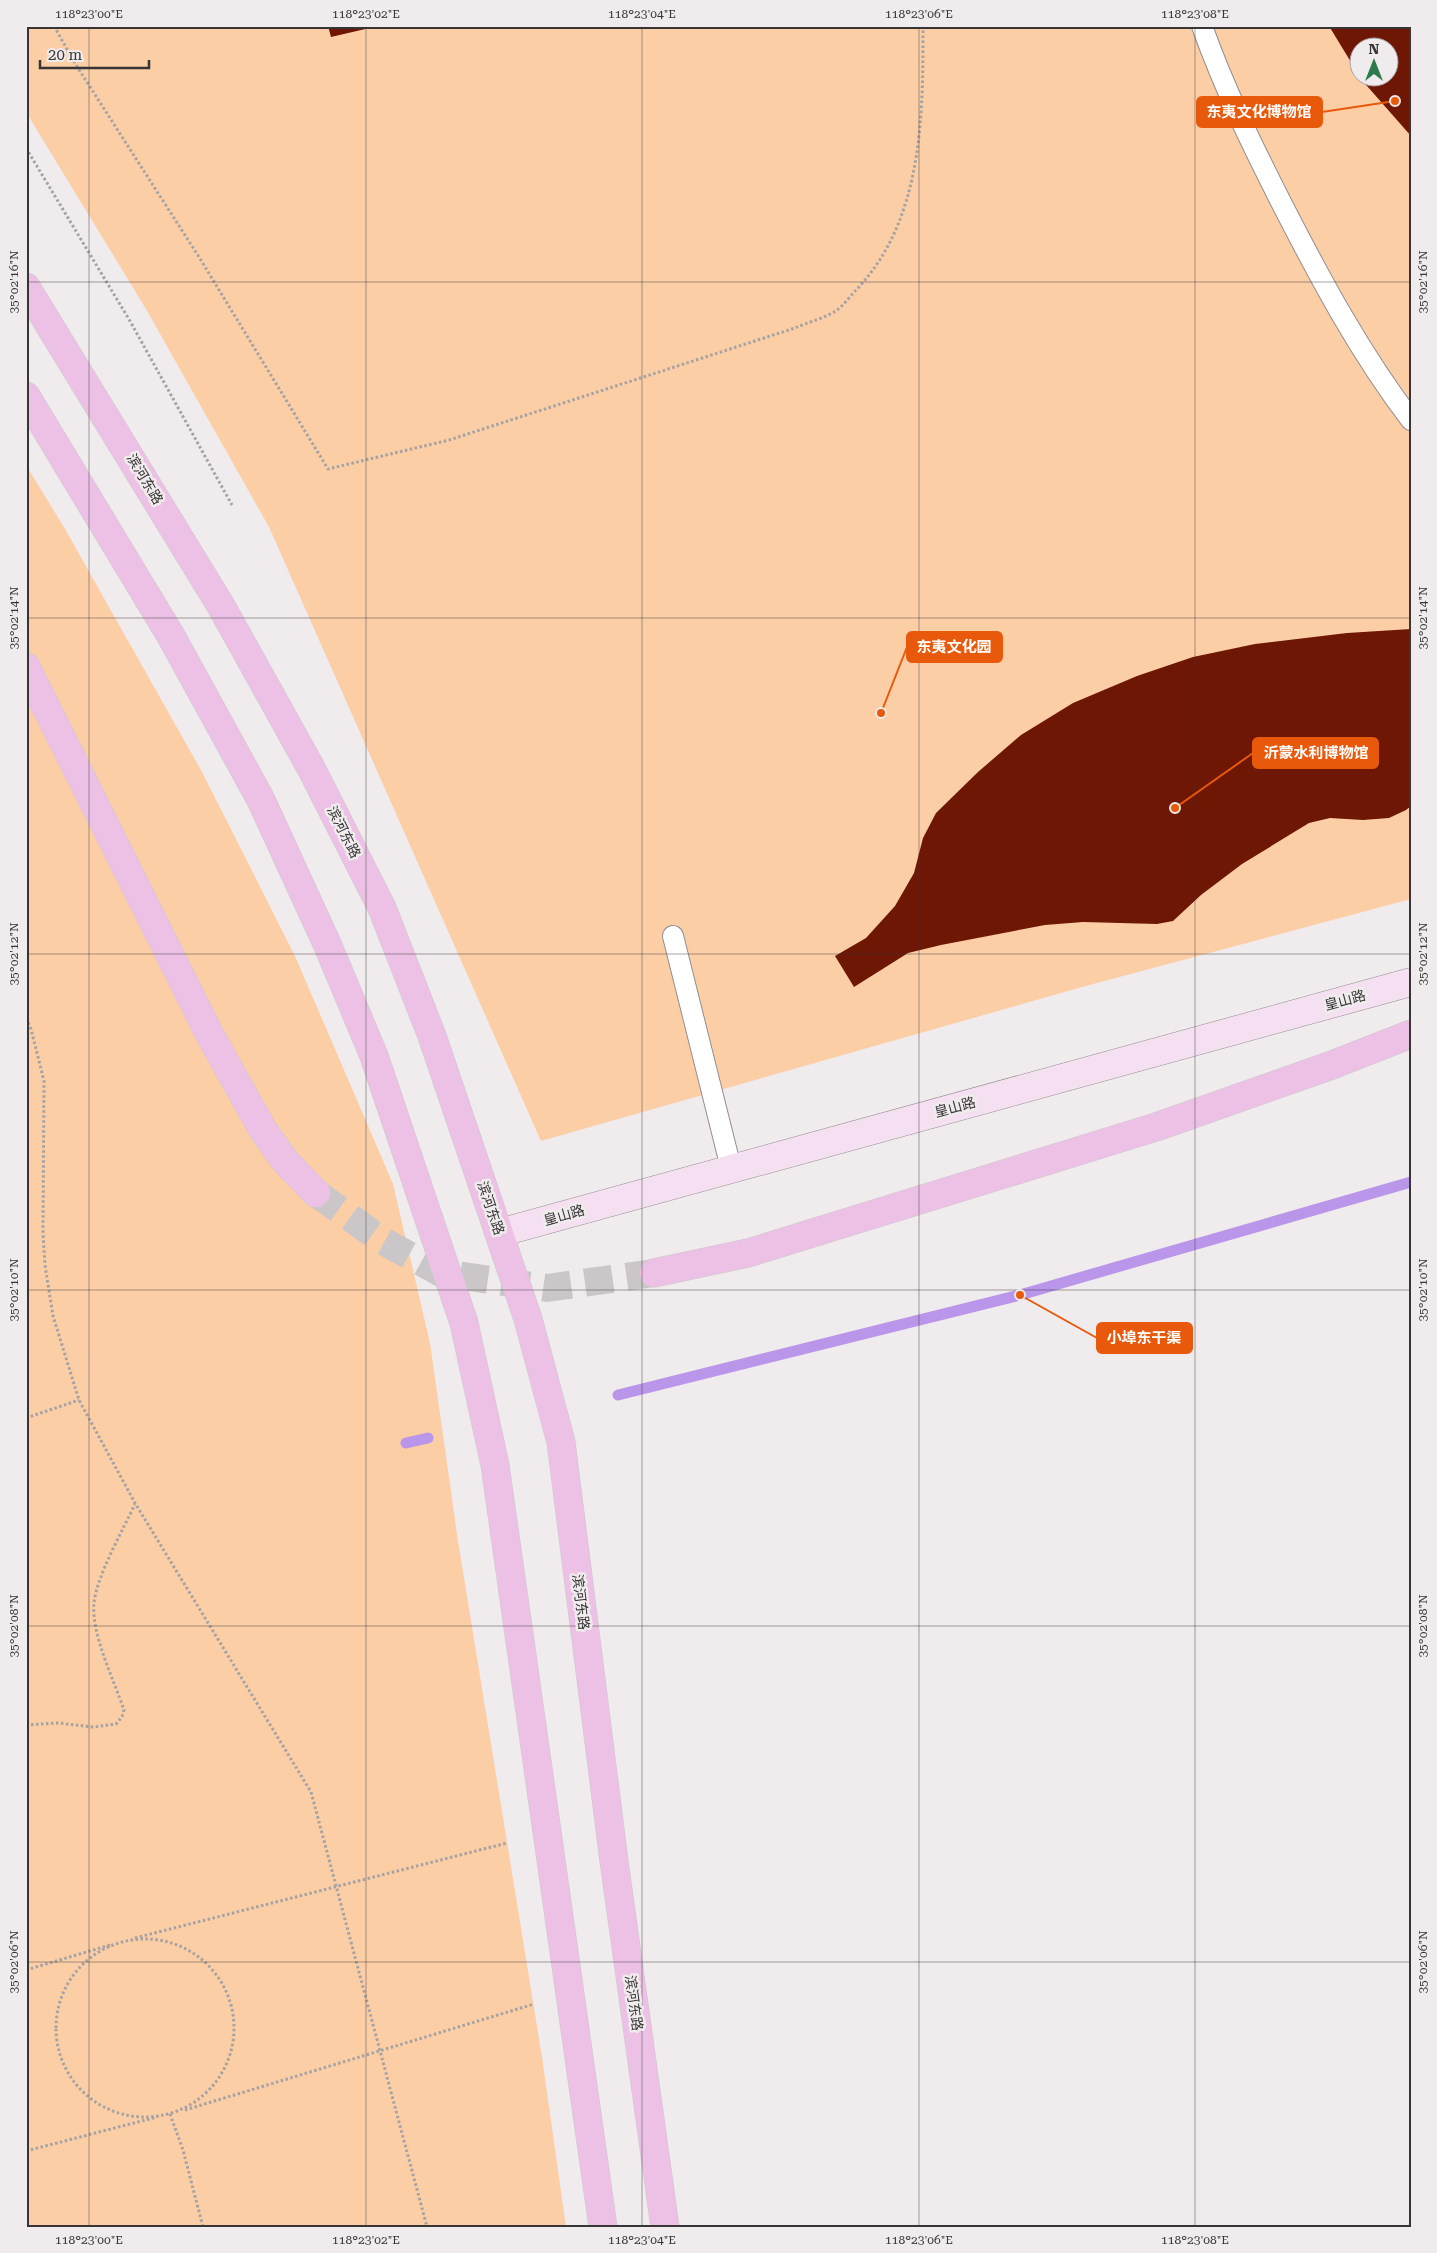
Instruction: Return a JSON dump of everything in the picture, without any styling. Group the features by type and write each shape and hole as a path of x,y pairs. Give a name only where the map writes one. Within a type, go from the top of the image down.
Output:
{"main road":[{"name":"滨河东路","path":"26,287 221,606 311,768 382,908 432,1036 528,1319 561,1442 614,1861 665,2227"},
{"path":"26,396 171,636 261,800 328,946 374,1056 464,1324 495,1465 603,2227"},
{"path":"26,667 211,1037 263,1130 285,1161 316,1193"},
{"name":"皇山路","path":"499,1233 1411,982"},
{"path":"654,1273 748,1253 1156,1127 1411,1034"}],"lane":[{"path":"1202,26 1248,137 1313,264 1358,345 1411,420"},
{"path":"673,936 731,1168"}],"path":[{"path":"54,26 76,65 199,258 328,469 449,440 795,328 837,310 874,271 896,233 911,182 919,142 923,84 923,26"},
{"path":"26,148 130,321 232,505"},
{"path":"26,1018 31,1029 44,1082 43,1233 45,1265 53,1316 79,1400 135,1503 311,1792 427,2227"},
{"path":"26,1418 79,1400"},
{"path":"26,1725 58,1723 94,1727 116,1724 122,1717 124,1710 97,1632 94,1603 101,1579 135,1503"},
{"path":"26,1970 120,1942 508,1843"},
{"path":"148,1938 176,1944 200,1958 220,1978 232,2004 235,2031 230,2059 216,2083 196,2103 170,2114 142,2117 114,2112 106,2108 90,2098 70,2078 59,2052 55,2025 61,1998 74,1973 94,1954 120,1942 148,1938"},
{"path":"26,2151 170,2114 534,2004"},
{"path":"170,2114 203,2227"}],"shaded area":[{"path":"26,26 1411,26 1411,899 1082,987 541,1141 269,527 146,309 26,112"},
{"path":"26,465 65,529 202,772 295,956 393,1184 430,1343 458,1541 542,2057 566,2227 26,2227"}],"building":[{"path":"328,26 374,26 374,27 331,37"},
{"path":"1329,26 1411,26 1411,136 1369,88 1400,88 1400,38 1350,38 1350,61"},
{"path":"1411,629 1411,806 1406,810 1389,818 1363,820 1330,818 1309,823 1242,864 1201,895 1173,921 1157,924 1083,922 1045,925 941,945 908,953 854,987 835,956 866,938 895,906 914,873 923,838 936,813 978,772 1021,735 1073,703 1137,676 1193,657 1255,644 1347,633"}],"waterway":[{"path":"618,1395 1020,1295 1411,1182"},
{"path":"406,1443 428,1438"}],"tunnel":[{"path":"316,1193 383,1241 441,1273 547,1288 654,1273"}],"place":[{"name":"东夷文化博物馆","path":"1395,101"},
{"name":"东夷文化园","path":"881,713"},
{"name":"沂蒙水利博物馆","path":"1175,808"},
{"name":"小埠东干渠","path":"1020,1295"}]}
